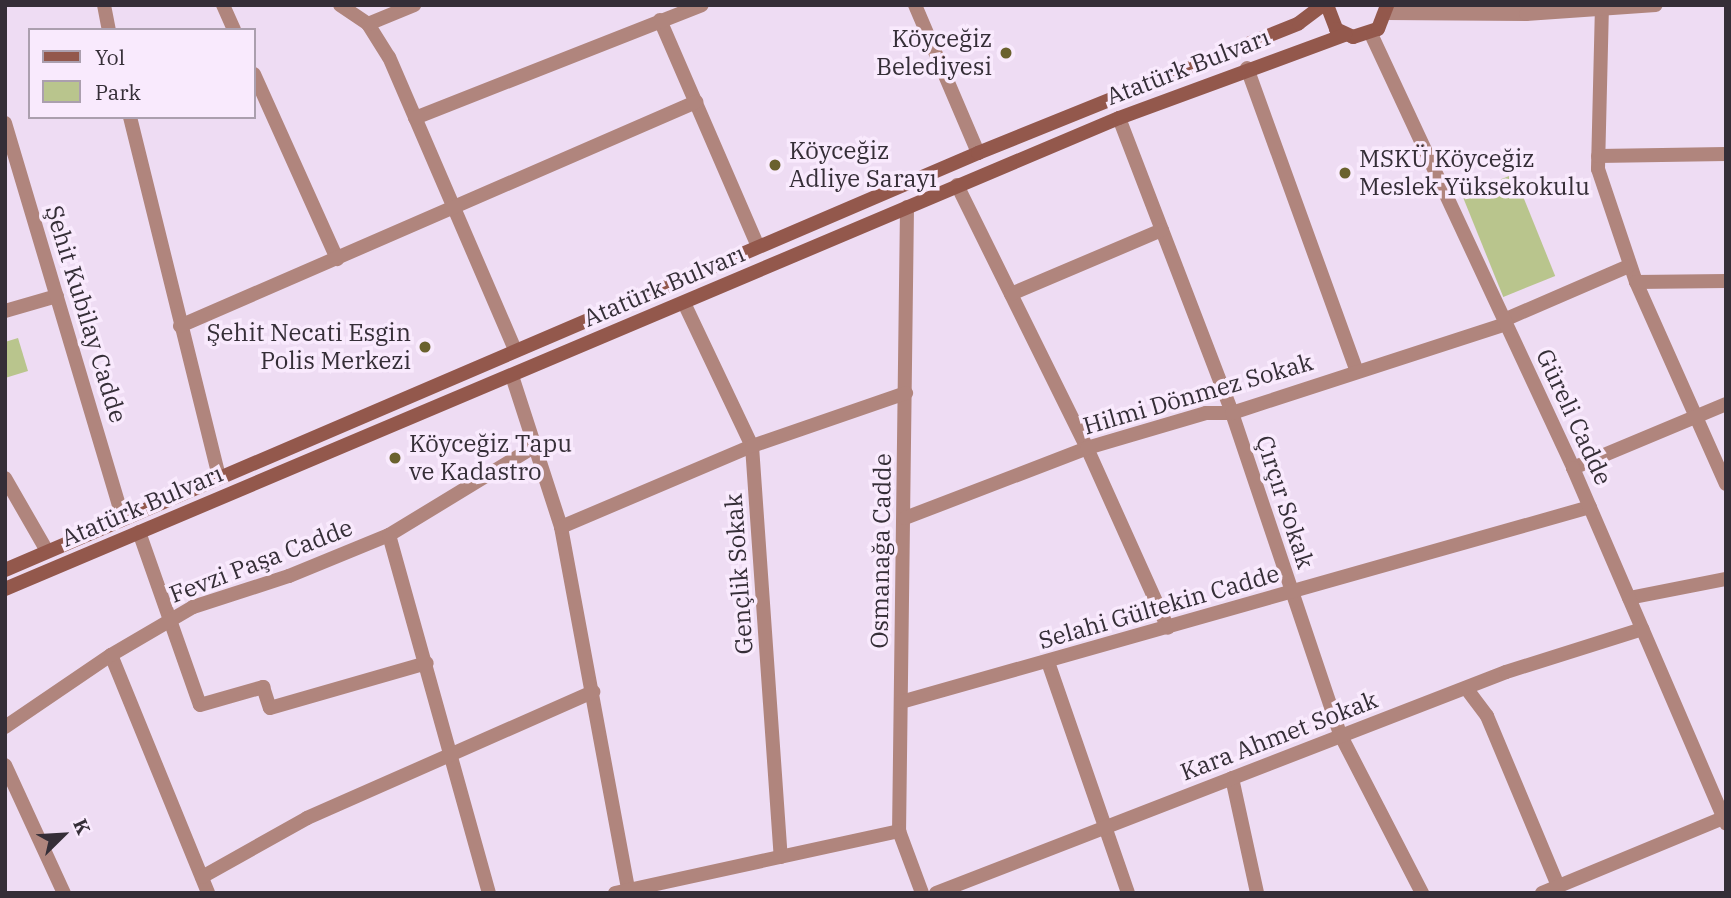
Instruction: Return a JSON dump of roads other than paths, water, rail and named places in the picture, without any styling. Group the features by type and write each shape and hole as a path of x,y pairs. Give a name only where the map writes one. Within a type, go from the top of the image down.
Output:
{"main road":[{"name":"Atatürk Bulvarı","path":"5,570 219,475 978,153 1300,23 1325,5"},
{"path":"1325,5 1330,21 1345,35"},
{"path":"1371,34 1387,9"},
{"name":"Atatürk Bulvarı","path":"5,589 1119,118 1247,68 1345,35 1371,34"}],"street":[{"path":"104,5 109,28"},
{"path":"223,5 233,28"},
{"path":"340,5 368,24 415,118 515,350"},
{"path":"368,24 414,5"},
{"path":"415,118 702,5"},
{"path":"915,5 978,153"},
{"path":"1387,9 1656,5"},
{"path":"1602,7 1598,169 1629,266 1726,484"},
{"path":"660,20 758,247"},
{"name":"Güreli Cadde","path":"1371,34 1573,467 1725,821"},
{"path":"1247,68 1357,372"},
{"path":"256,78 337,259"},
{"path":"180,326 696,102"},
{"name":"Çırçır Sokak","path":"1119,118 1232,413 1341,736 1422,893"},
{"path":"130,119 219,475"},
{"name":"Şehit Kubilay Cadde","path":"5,123 123,518"},
{"path":"1598,156 1726,154"},
{"path":"957,186 1087,448 1168,628"},
{"name":"Osmanağa Cadde","path":"907,207 899,831 922,893"},
{"path":"1011,294 1162,229"},
{"name":"Hilmi Dönmez Sokak","path":"905,518 1087,448 1206,412 1232,413 1505,322 1629,266"},
{"path":"1636,282 1726,281"},
{"path":"5,311 57,296"},
{"name":"Gençlik Sokak","path":"684,303 752,446 781,857"},
{"path":"512,376 537,445 561,527 593,692 624,892 899,831"},
{"path":"561,527 752,446 906,393"},
{"path":"1573,467 1695,414 1726,404"},
{"name":"Fevzi Paşa Cadde","path":"5,726 111,655 193,607 289,576 388,535 537,445"},
{"path":"5,478 47,551"},
{"name":"Selahi Gültekin Cadde","path":"901,702 1590,507"},
{"path":"139,532 200,705 262,687 270,708 427,663"},
{"path":"388,535 427,663 489,893"},
{"path":"1629,597 1726,579"},
{"name":"Kara Ahmet Sokak","path":"936,893 1466,688 1642,629"},
{"path":"111,655 208,893"},
{"path":"1048,662 1128,893"},
{"path":"1466,688 1487,716 1558,886"},
{"path":"202,877 307,818 450,751 593,692"},
{"path":"5,765 64,893"},
{"path":"1232,778 1257,893"},
{"path":"1542,893 1725,821"}],"place":[{"name":"Köyceğiz Belediyesi","path":"1006,53"},
{"name":"Köyceğiz Adliye Sarayı","path":"775,165"},
{"name":"MSKÜ Köyceğiz Meslek Yüksekokulu","path":"1345,173"},
{"name":"Şehit Necati Esgin Polis Merkezi","path":"425,347"},
{"name":"Köyceğiz Tapu ve Kadastro","path":"395,458"}]}
